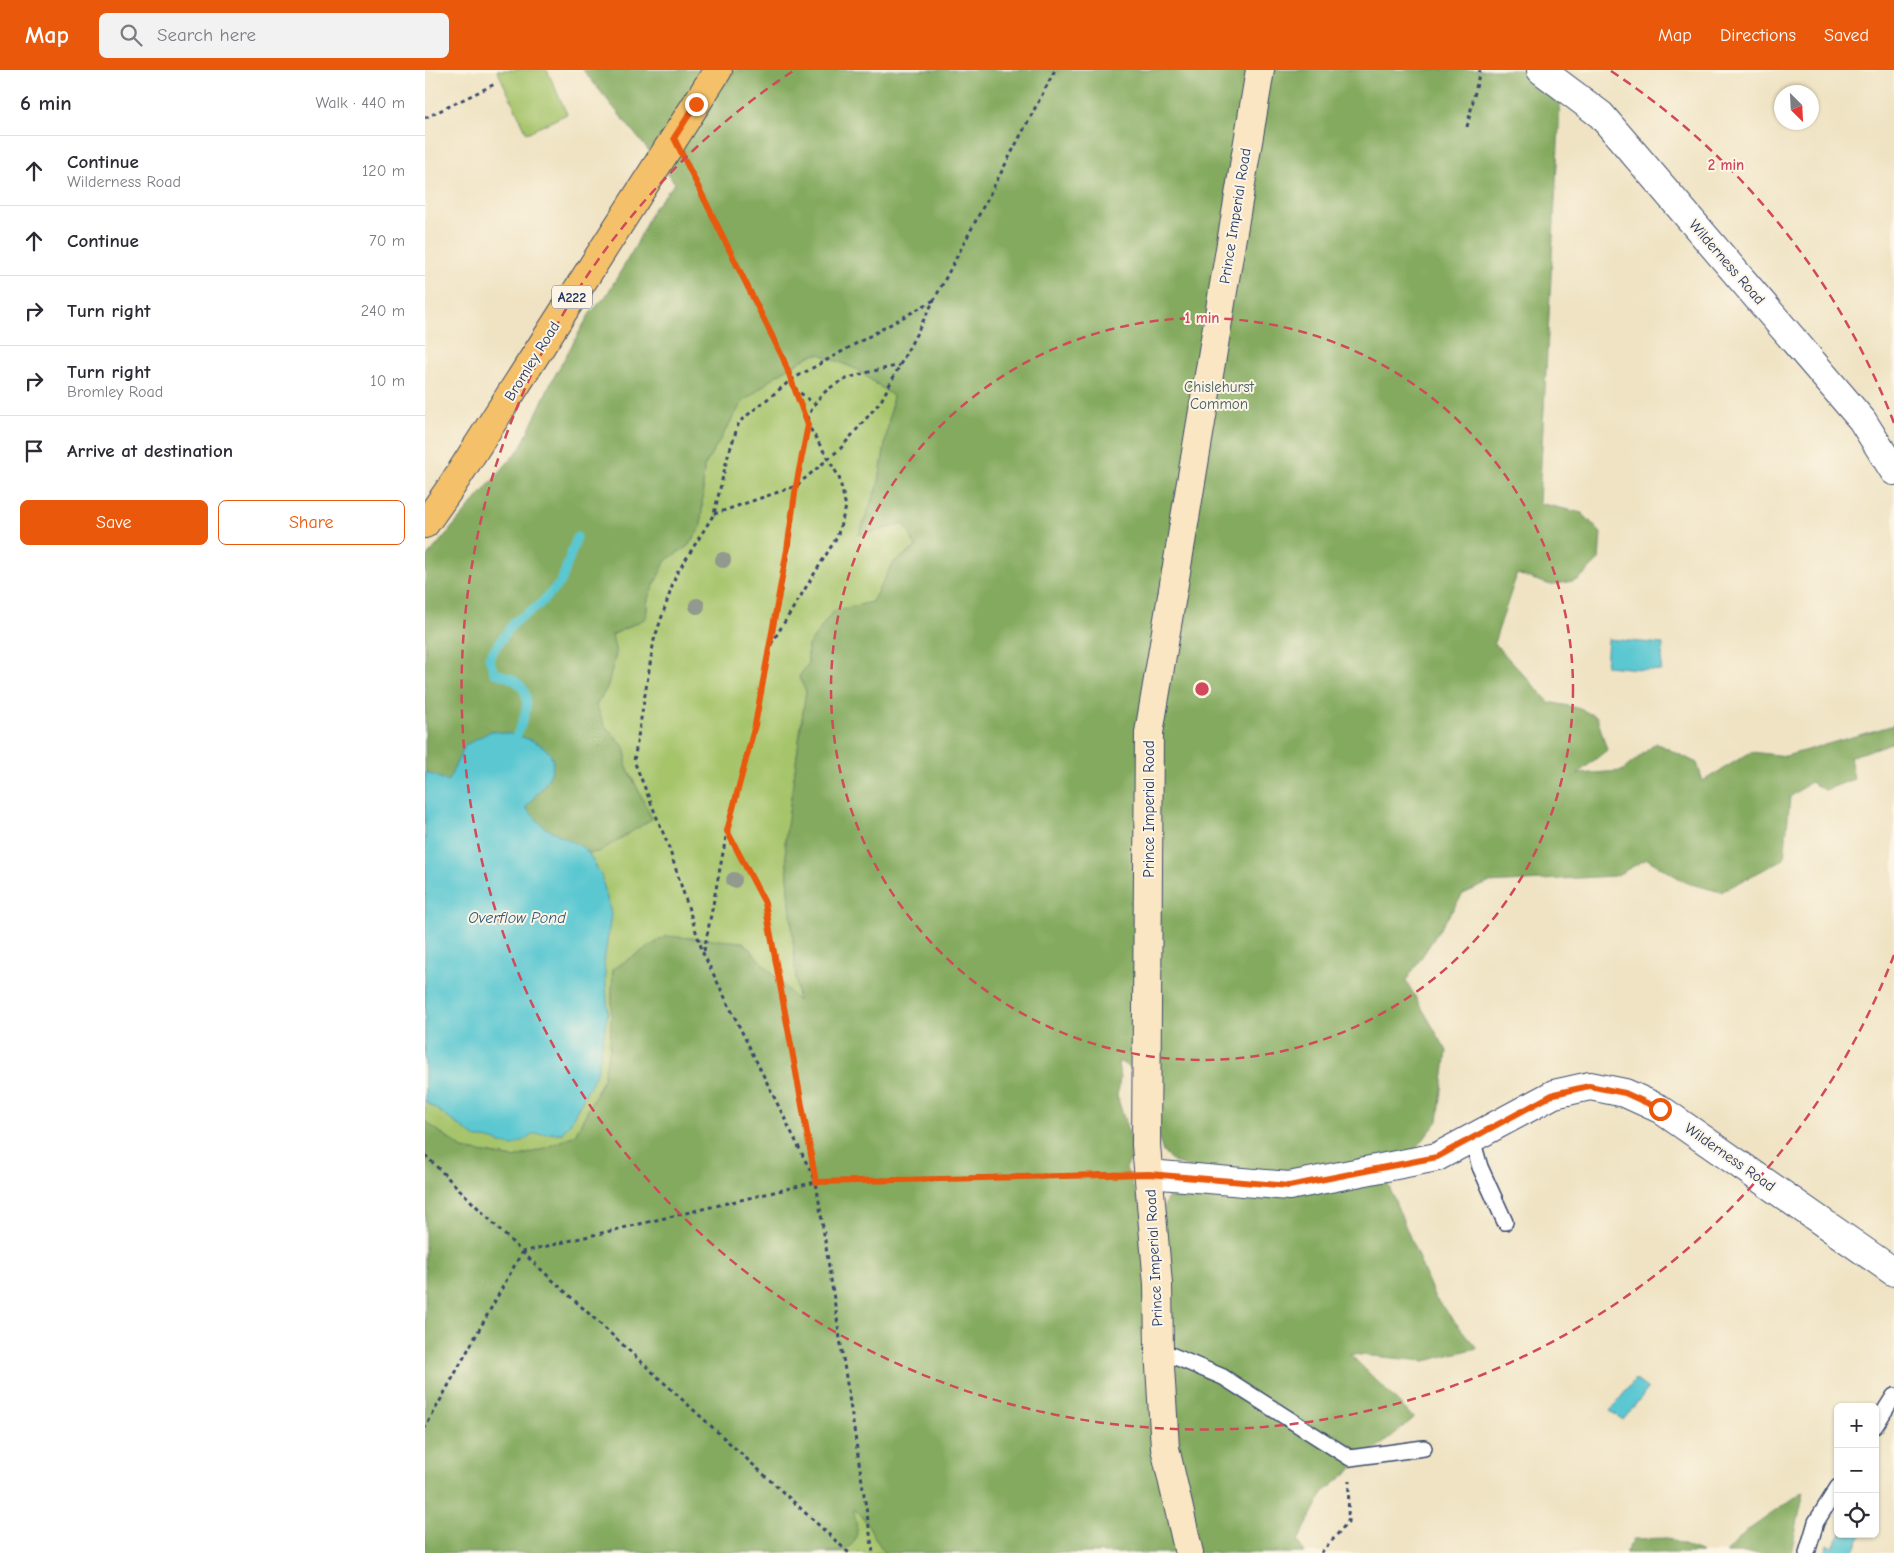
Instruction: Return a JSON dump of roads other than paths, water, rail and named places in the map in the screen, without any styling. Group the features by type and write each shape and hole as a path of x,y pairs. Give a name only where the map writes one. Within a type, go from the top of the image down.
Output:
{"main road":[{"name":"Bromley Road","path":"425,524 451,487 718,70"},
{"name":"Prince Imperial Road","path":"1189,1553 1165,1448 1159,1350 1158,1284 1146,1145 1149,733 1260,70"}],"street":[{"name":"Wilderness Road","path":"1541,70 1601,115 1862,420 1894,471"},
{"name":"Wilderness Road","path":"1149,1174 1289,1186 1437,1157 1554,1094 1589,1086 1625,1093 1660,1109 1894,1272"}],"lane":[{"path":"1472,1139 1480,1167 1505,1222"},
{"path":"1159,1350 1223,1377 1350,1458 1425,1448"},
{"path":"1879,1420 1894,1396"},
{"path":"1807,1553 1816,1522 1834,1493"}],"water":[{"path":"1608,639 1663,644 1661,671 1606,666"},
{"name":"Overflow Pond","path":"491,731 532,740 549,752 553,760 550,775 526,808 544,827 584,848 589,854 601,875 611,914 604,962 608,1012 597,1072 569,1125 562,1133 534,1134 513,1146 488,1139 476,1138 425,1101 425,772 448,781 465,745"},
{"path":"1635,1379 1648,1389 1623,1420 1610,1411"},
{"path":"1838,1538 1860,1538 1853,1553 1825,1552 1828,1545 1833,1548"}],"waterway":[{"path":"512,745 526,710 527,700 525,691 519,684 509,678 494,673 489,657 514,622 537,607 561,582 577,537"}],"park label":[{"name":"Chislehurst Common","path":"1219,396"}]}
